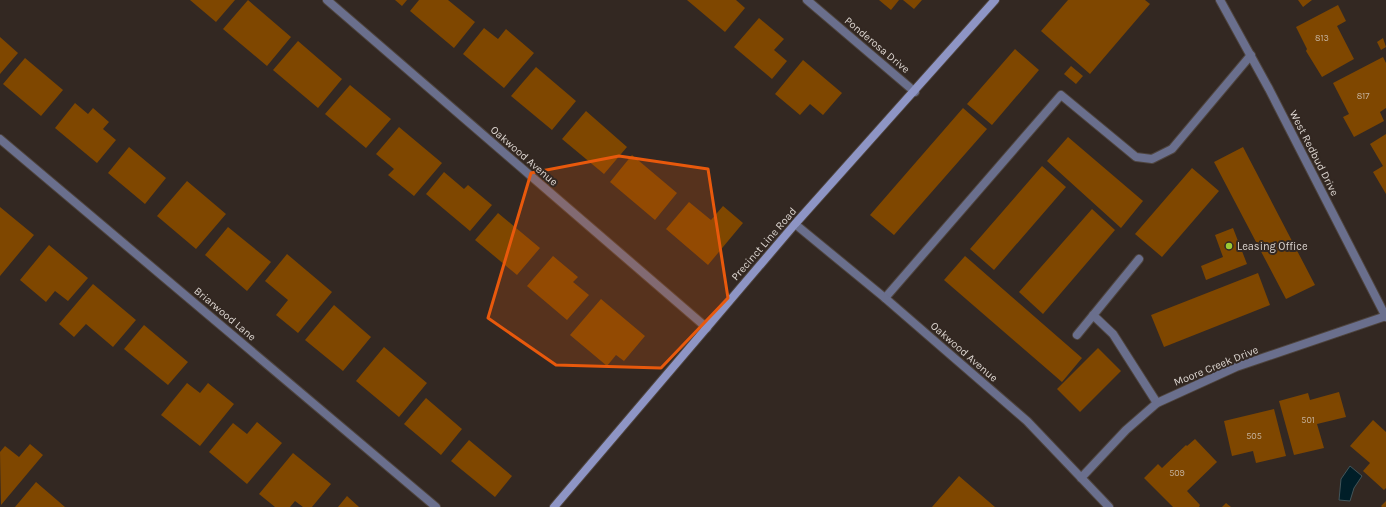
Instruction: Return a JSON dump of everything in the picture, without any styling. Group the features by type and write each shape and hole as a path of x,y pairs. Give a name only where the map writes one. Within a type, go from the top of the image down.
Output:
{"main road":[{"name":"Precinct Line Road","path":"554,507 795,224 915,92 995,0"}],"street":[{"name":"Oakwood Avenue","path":"327,0 707,328"},
{"name":"Ponderosa Drive","path":"806,0 915,92"},
{"name":"West Redbud Drive","path":"1220,0 1251,55 1386,317"},
{"path":"885,298 1061,95 1136,157 1152,159 1172,149 1251,55"},
{"name":"Briarwood Lane","path":"0,139 436,507"},
{"name":"Oakwood Avenue","path":"795,224 885,298 1027,421 1109,507"},
{"path":"1077,335 1139,259"},
{"path":"1093,315 1113,334 1157,403"},
{"name":"Moore Creek Drive","path":"1081,478 1126,430 1157,403 1236,367 1386,317"}],"highlighted area":[{"path":"619,156 708,169 728,298 661,368 556,365 488,318 531,173"}],"water":[{"path":"1350,466 1362,476 1354,488 1350,501 1339,500 1341,479"}],"building":[{"path":"190,0 235,0 216,22"},
{"path":"248,0 291,37 267,66 223,29"},
{"path":"395,0 407,0 402,6"},
{"path":"419,0 448,0 475,22 454,48 410,11"},
{"path":"687,0 736,0 745,8 725,32"},
{"path":"879,0 899,0 891,10"},
{"path":"903,0 922,0 914,9"},
{"path":"1068,0 1145,0 1150,4 1090,74 1041,31"},
{"path":"1298,0 1312,0 1303,7"},
{"path":"1338,5 1346,21 1337,26 1354,59 1322,77 1306,51 1307,49 1296,27"},
{"path":"759,18 784,39 774,50 787,61 772,79 734,47"},
{"path":"484,28 498,39 506,29 534,53 504,88 463,54"},
{"path":"0,37 18,53 0,74"},
{"path":"1383,38 1386,47 1381,50 1377,42"},
{"path":"298,41 342,79 318,108 273,70"},
{"path":"1015,49 1039,70 992,125 967,104"},
{"path":"1383,57 1386,63 1386,108 1380,112 1384,121 1354,137 1343,117 1349,114 1333,83"},
{"path":"25,58 63,90 41,116 3,84"},
{"path":"803,60 842,93 823,115 810,104 800,115 775,94"},
{"path":"1071,66 1083,76 1076,84 1064,74"},
{"path":"536,67 576,101 552,130 511,96"},
{"path":"350,85 391,119 366,148 325,114"},
{"path":"75,103 88,114 93,108 109,122 103,129 116,140 97,163 55,128"},
{"path":"963,108 987,129 894,235 870,215"},
{"path":"586,111 627,147 604,174 562,139"},
{"path":"399,127 442,163 414,196 388,175 394,169 376,154"},
{"path":"1386,134 1386,194 1373,172 1383,166 1370,144"},
{"path":"1068,137 1143,201 1121,228 1047,161"},
{"path":"129,147 166,178 145,204 108,173"},
{"path":"1243,147 1315,285 1286,299 1214,162"},
{"path":"632,155 677,193 655,220 610,182"},
{"path":"1042,166 1066,187 994,270 970,249"},
{"path":"1192,168 1219,191 1162,257 1135,234"},
{"path":"444,172 464,189 468,185 492,205 470,231 426,194"},
{"path":"187,181 226,214 196,249 157,216"},
{"path":"689,202 711,220 723,206 743,223 708,265 666,229"},
{"path":"0,207 34,235 0,276"},
{"path":"1092,209 1115,230 1043,314 1019,292"},
{"path":"498,213 540,248 517,275 475,240"},
{"path":"228,227 271,262 247,291 205,255"},
{"name":"Leasing Office","path":"1233,228 1247,264 1206,280 1201,266 1223,257 1215,235"},
{"path":"49,245 88,278 68,301 55,291 46,302 20,280"},
{"path":"287,254 332,292 298,333 276,315 288,300 265,281"},
{"path":"553,256 578,277 573,282 589,295 567,320 527,286"},
{"path":"965,256 1082,358 1062,382 944,280"},
{"path":"1258,273 1270,305 1164,347 1151,315"},
{"path":"93,284 136,320 113,347 86,324 74,337 59,324"},
{"path":"601,299 645,336 624,361 616,355 607,366 570,335"},
{"path":"334,305 371,337 343,371 305,340"},
{"path":"144,325 188,362 168,385 124,349"},
{"path":"384,347 427,383 399,417 356,381"},
{"path":"1098,348 1121,371 1080,412 1057,389"},
{"path":"187,383 200,393 208,383 234,404 200,446 161,415"},
{"path":"1339,392 1346,417 1317,424 1324,448 1294,455 1279,401 1308,393 1310,400"},
{"path":"426,398 462,429 441,455 404,424"},
{"path":"1274,409 1286,456 1256,463 1253,451 1232,456 1224,421"},
{"path":"1373,420 1386,432 1386,488 1384,490 1363,471 1370,463 1350,446"},
{"path":"257,422 282,443 247,484 209,452 233,423 247,434"},
{"path":"1195,439 1217,462 1187,491 1200,505 1199,507 1173,507 1144,478 1158,464 1162,468 1186,445 1187,446"},
{"path":"469,440 512,476 495,497 451,461"},
{"path":"30,444 43,455 1,505 0,452 5,446 19,457"},
{"path":"293,453 331,484 312,507 303,507 295,501 290,507 275,507 259,494"},
{"path":"959,476 995,507 932,507"},
{"path":"36,482 65,507 15,507"},
{"path":"347,496 359,507 338,507"},
{"path":"1386,501 1386,507 1382,507 1381,506"},
{"path":"1226,503 1231,507 1222,507"}],"place":[{"name":"Leasing Office","path":"1229,246"}]}
